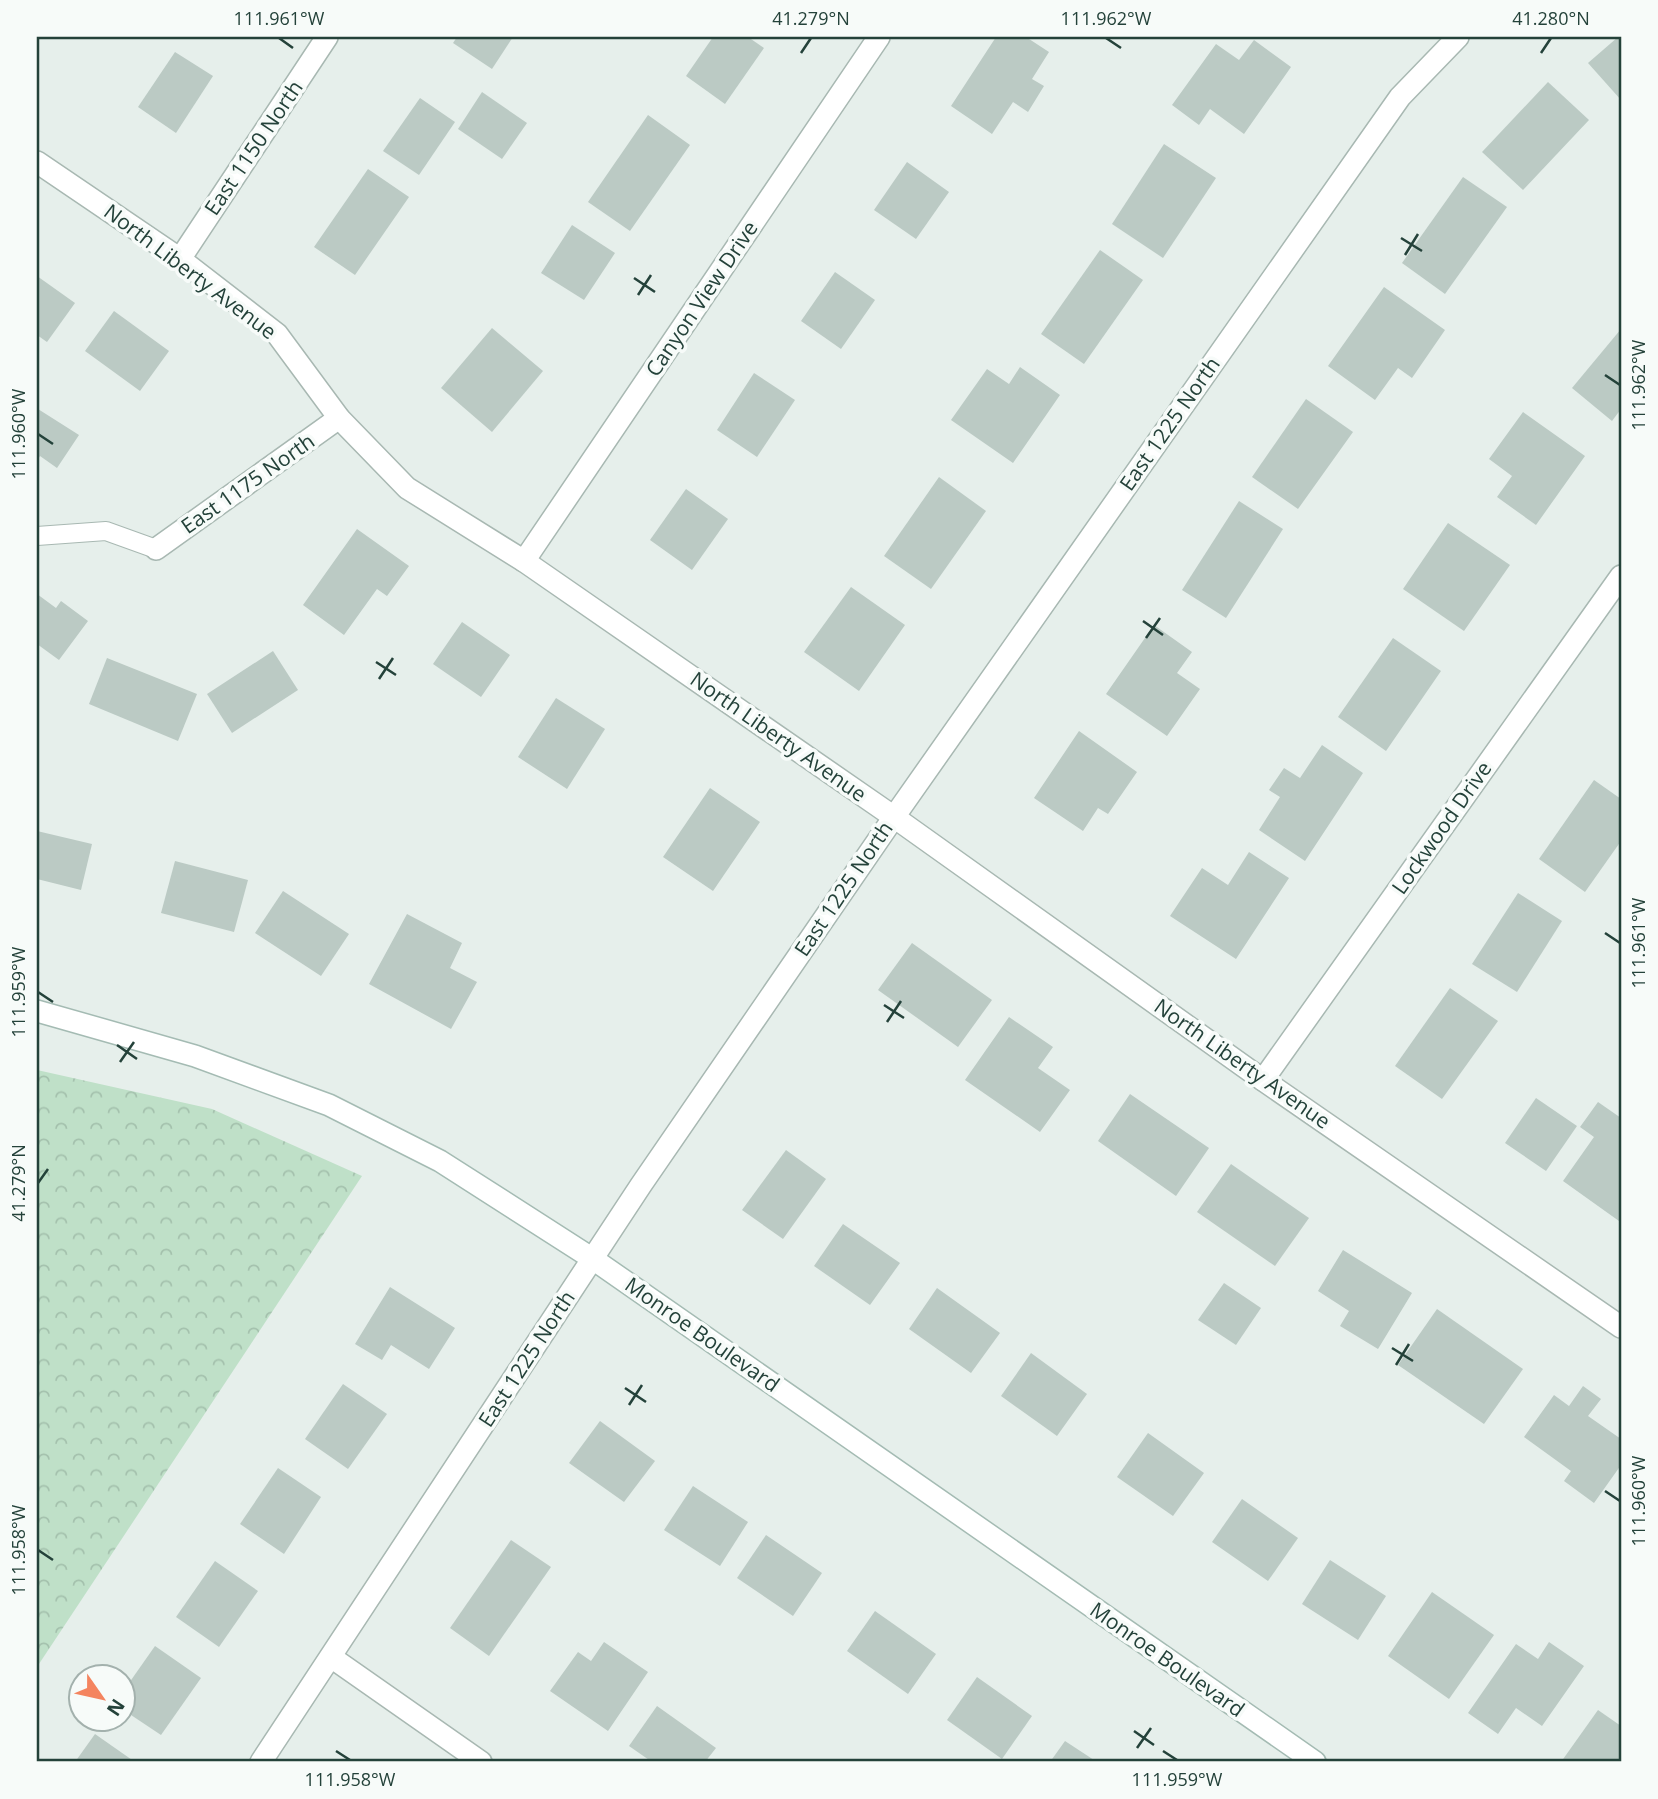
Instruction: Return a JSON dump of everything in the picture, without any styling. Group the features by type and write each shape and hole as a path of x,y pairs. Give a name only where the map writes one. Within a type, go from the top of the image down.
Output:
{"street":[{"name":"East 1150 North","path":"180,259 327,37"},
{"name":"Canyon View Drive","path":"524,561 879,37"},
{"name":"East 1225 North","path":"261,1762 593,1259 894,817 1400,97 1458,37"},
{"name":"North Liberty Avenue","path":"37,162 180,259 277,334 339,418 407,488 524,561 1621,1327"},
{"name":"East 1175 North","path":"156,549 339,418"},
{"name":"Lockwood Drive","path":"1264,1080 1621,576"},
{"name":"Monroe Boulevard","path":"37,1011 195,1056 329,1105 440,1161 593,1259 1314,1762"},
{"path":"331,1657 481,1762"}],"lane":[{"path":"37,536 106,531 156,549"}],"green space":[{"path":"37,1070 212,1109 362,1176 37,1667"}],"building":[{"path":"457,37 513,37 492,69 453,43"},
{"path":"713,37 748,37 764,48 725,104 686,76"},
{"path":"996,37 1026,37 1049,52 1032,79 1044,86 1028,112 1013,102 992,134 951,106"},
{"path":"1621,37 1621,100 1588,63"},
{"path":"1254,40 1291,67 1244,134 1210,109 1199,125 1172,105 1216,44 1239,60"},
{"path":"175,52 213,76 176,133 138,107"},
{"path":"1548,82 1589,120 1523,190 1482,152"},
{"path":"482,92 527,123 502,159 458,129"},
{"path":"420,98 455,122 419,175 383,151"},
{"path":"648,115 690,145 630,231 588,202"},
{"path":"1164,144 1216,178 1163,258 1112,224"},
{"path":"907,162 949,192 916,239 874,210"},
{"path":"368,169 409,197 355,275 314,247"},
{"path":"1463,177 1507,207 1445,294 1402,263"},
{"path":"572,225 615,253 584,300 541,273"},
{"path":"1100,250 1143,280 1084,364 1041,334"},
{"path":"835,272 875,300 841,349 801,321"},
{"path":"37,276 75,303 47,342 37,335"},
{"path":"1384,287 1445,330 1412,378 1398,368 1375,400 1328,366"},
{"path":"114,311 169,351 140,391 85,351"},
{"path":"492,328 543,371 492,432 441,388"},
{"path":"1621,329 1621,409 1612,421 1572,388"},
{"path":"1020,367 1060,395 1013,463 951,420 987,369 1009,384"},
{"path":"754,373 795,400 757,457 717,430"},
{"path":"1306,399 1353,432 1298,509 1252,477"},
{"path":"38,409 79,435 57,468 40,456 37,461"},
{"path":"1523,412 1585,456 1536,525 1497,497 1512,476 1489,459"},
{"path":"939,477 986,511 931,589 884,556"},
{"path":"686,489 728,519 692,570 650,540"},
{"path":"1239,501 1283,529 1226,618 1182,590"},
{"path":"1448,523 1510,565 1464,631 1403,589"},
{"path":"357,529 409,566 387,596 377,589 344,635 303,605"},
{"path":"851,587 905,625 859,691 804,652"},
{"path":"37,594 56,608 61,601 88,621 59,660 37,644"},
{"path":"462,622 510,655 481,697 433,664"},
{"path":"1154,625 1192,652 1177,673 1200,689 1167,736 1106,694"},
{"path":"1393,638 1441,671 1386,751 1338,717"},
{"path":"273,651 298,690 232,733 207,694"},
{"path":"107,658 197,694 178,741 89,704"},
{"path":"556,698 605,729 567,789 518,757"},
{"path":"1079,731 1137,772 1108,814 1098,808 1083,831 1034,798"},
{"path":"1322,745 1363,773 1305,861 1259,830 1280,797 1269,790 1284,768 1300,778"},
{"path":"1594,780 1621,799 1621,841 1585,892 1539,859"},
{"path":"710,788 760,822 713,891 663,857"},
{"path":"37,831 92,844 81,890 37,879"},
{"path":"1249,852 1289,878 1236,959 1170,916 1202,868 1228,885"},
{"path":"175,861 248,880 234,932 161,913"},
{"path":"283,891 349,934 321,976 255,933"},
{"path":"1518,893 1562,921 1517,992 1472,964"},
{"path":"407,914 462,943 450,968 477,982 451,1029 369,984"},
{"path":"912,943 992,1000 958,1047 878,990"},
{"path":"1450,988 1498,1021 1442,1099 1395,1066"},
{"path":"1009,1017 1053,1047 1038,1068 1070,1090 1040,1132 965,1080"},
{"path":"1130,1094 1209,1148 1176,1196 1098,1141"},
{"path":"1536,1098 1577,1126 1546,1171 1505,1143"},
{"path":"1598,1102 1621,1118 1619,1221 1563,1181 1594,1137 1580,1127"},
{"path":"786,1150 826,1179 783,1239 742,1210"},
{"path":"1231,1164 1309,1218 1275,1266 1197,1212"},
{"path":"843,1224 900,1263 870,1305 814,1266"},
{"path":"1343,1250 1412,1293 1378,1349 1340,1326 1349,1311 1318,1291"},
{"path":"1224,1283 1261,1308 1236,1345 1198,1320"},
{"path":"390,1287 455,1328 429,1369 391,1345 382,1360 355,1344"},
{"path":"937,1288 1000,1333 971,1373 909,1329"},
{"path":"1437,1309 1523,1369 1484,1424 1398,1365"},
{"path":"1031,1353 1087,1394 1057,1436 1001,1396"},
{"path":"343,1384 387,1414 348,1469 305,1439"},
{"path":"1583,1386 1601,1399 1588,1416 1621,1439 1621,1465 1594,1503 1564,1481 1571,1471 1524,1437 1554,1395 1569,1406"},
{"path":"600,1421 655,1461 624,1502 569,1463"},
{"path":"1148,1433 1204,1473 1173,1516 1117,1477"},
{"path":"278,1468 321,1497 284,1554 240,1524"},
{"path":"693,1486 748,1522 720,1566 664,1530"},
{"path":"1242,1499 1298,1538 1268,1581 1212,1542"},
{"path":"766,1535 822,1573 793,1616 737,1578"},
{"path":"511,1540 551,1567 489,1656 450,1628"},
{"path":"1330,1560 1386,1596 1358,1640 1302,1604"},
{"path":"215,1561 258,1591 219,1647 176,1617"},
{"path":"1432,1592 1494,1635 1449,1699 1388,1656"},
{"path":"875,1611 936,1654 908,1694 847,1651"},
{"path":"604,1642 648,1672 608,1731 550,1691 578,1652 591,1661"},
{"path":"1549,1642 1584,1666 1542,1726 1516,1708 1498,1734 1468,1713 1516,1644 1538,1659"},
{"path":"155,1646 201,1678 161,1735 136,1718 136,1673"},
{"path":"977,1677 1032,1716 1002,1759 947,1720"},
{"path":"657,1706 716,1748 705,1762 652,1762 629,1746"},
{"path":"1598,1710 1621,1726 1621,1762 1561,1762"},
{"path":"95,1734 135,1762 75,1762"},
{"path":"1065,1741 1097,1762 1050,1762"}]}
